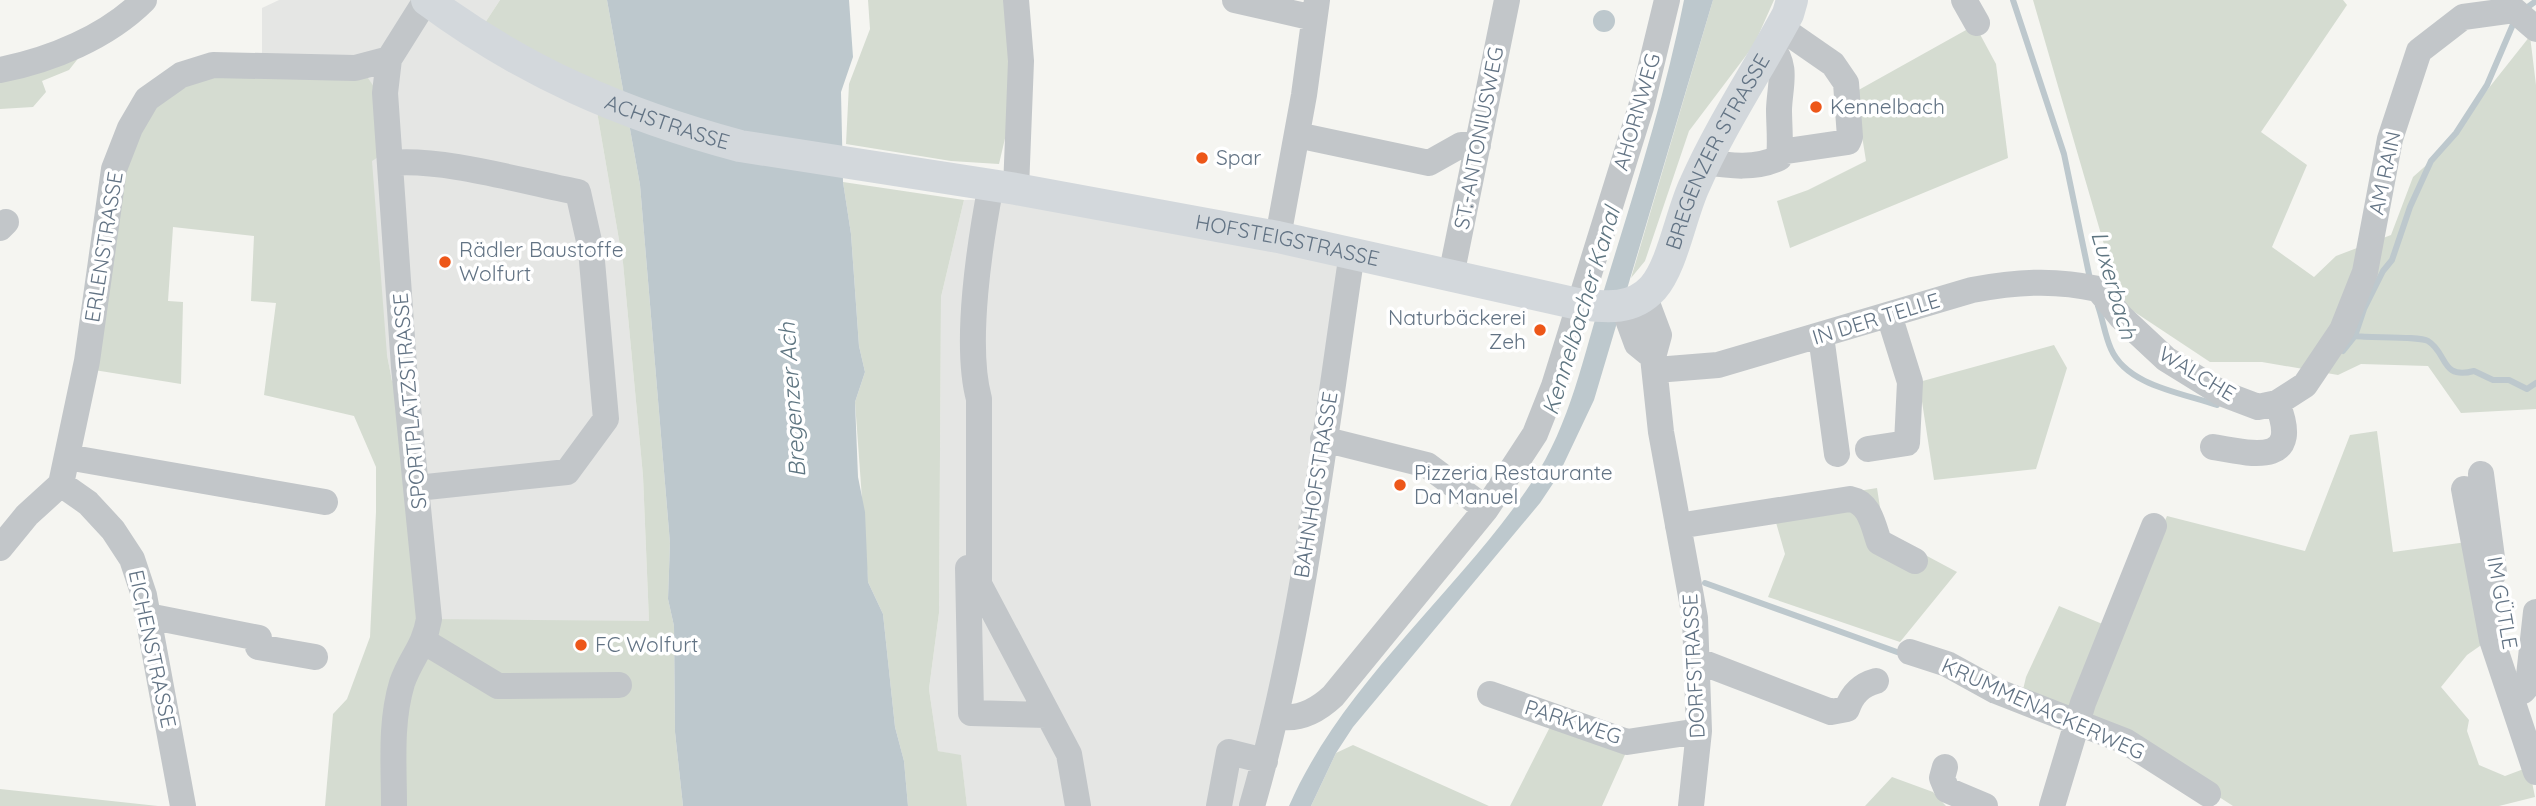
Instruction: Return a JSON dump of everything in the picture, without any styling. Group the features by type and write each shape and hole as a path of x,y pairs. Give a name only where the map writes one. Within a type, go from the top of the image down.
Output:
{"main road":[{"name":"ACHSTRASSE","path":"426,0 541,74 575,90 678,129 740,146 934,176"},
{"name":"BREGENZER STRASSE","path":"1635,300 1660,278 1705,162 1781,25"},
{"name":"HOFSTEIGSTRASSE","path":"934,176 1278,237 1578,304 1635,300"}],"street":[{"path":"0,70 29,64 102,32 122,20 144,0"},
{"name":"SPORTPLATZSTRASSE","path":"394,806 393,725 403,682 425,642 429,619 404,367 385,93 389,59 426,0"},
{"path":"1016,0 1021,61 1003,187 977,266 974,379 979,400 979,584 1069,754 1078,806"},
{"path":"1235,0 1315,9 1297,135 1278,237"},
{"name":"ST.-ANTONIUSWEG","path":"1451,276 1507,0"},
{"name":"AHORNWEG","path":"1276,716 1308,714 1320,709 1333,696 1486,509 1535,434 1554,386 1641,107 1667,0"},
{"path":"1964,0 1977,23"},
{"name":"AM RAIN","path":"2280,410 2305,385 2342,330 2365,272 2390,138 2419,51 2463,17 2472,14 2514,10 2536,29"},
{"path":"1780,152 1848,142 1850,137 1846,83 1832,64 1781,25"},
{"path":"1705,162 1731,166 1768,164 1779,158 1779,107 1784,79 1779,56 1781,25"},
{"name":"ERLENSTRASSE","path":"61,484 87,361 114,169 130,128 147,99 181,75 213,65 355,68 389,59"},
{"path":"1297,135 1429,163 1461,145 1478,145"},
{"path":"391,163 407,162 453,168 578,192 591,250 606,419 567,472 417,488"},
{"name":"BAHNHOFSTRASSE","path":"1252,806 1276,716 1298,605 1352,253"},
{"name":"IN DER TELLE","path":"1654,364 1718,365 1972,290 2013,282 2088,287"},
{"name":"WALCHE","path":"2088,287 2166,359 2221,393 2258,407 2280,410"},
{"path":"1635,300 1637,344 1654,364"},
{"path":"1868,449 1907,443 1910,382 1889,315"},
{"path":"1821,336 1837,454"},
{"name":"DORFSTRASSE","path":"1654,364 1661,432 1695,618 1699,732 1691,806"},
{"path":"974,379 965,401 971,713 1047,715"},
{"path":"2213,447 2266,454 2278,449 2284,440 2286,425 2280,410"},
{"path":"1323,439 1427,465 1486,509"},
{"path":"67,457 325,502"},
{"name":"IM GÜTLE","path":"2536,728 2522,691 2497,594 2487,506 2472,481 2492,640 2536,772"},
{"path":"0,548 27,515 61,484"},
{"name":"EICHENSTRASSE","path":"61,484 88,503 113,530 132,559 148,616 183,806"},
{"path":"1678,526 1850,499 1858,501 1867,509 1879,542 1915,561"},
{"path":"2052,806 2076,722 2154,526"},
{"path":"2522,691 2528,685 2536,612"},
{"path":"148,616 259,638 258,647 315,657"},
{"path":"425,642 498,686 619,685"},
{"name":"KRUMMENACKERWEG","path":"1910,652 1947,664 1996,691 2125,741 2208,794"},
{"path":"1696,660 1831,712 1847,709 1866,683 1876,681"},
{"name":"PARKWEG","path":"1490,694 1627,742 1699,732"},
{"path":"1219,806 1229,752 1265,761"},
{"path":"1945,767 1942,778 1947,790 1985,806"}],"shaded area":[{"path":"279,0 500,0 481,29 596,106 623,263 643,476 649,621 536,623 428,619 403,379 392,381 387,355 262,64 262,8"},
{"path":"500,0 607,0 640,185 670,543 668,599 674,626 675,732 683,806 325,806 333,714 347,699 370,637 376,467 354,416 264,395 276,303 251,301 254,236 173,227 168,301 183,302 181,384 88,369 131,128 182,77 360,66 376,90 383,154 372,161 387,355 392,381 404,379 428,619 649,621 643,476 623,263 596,106 481,29"},
{"path":"868,0 1007,0 1010,117 999,164 951,161 846,144 849,84 870,29"},
{"path":"1713,0 1774,0 1754,45 1689,131 1645,261 1631,278"},
{"path":"2033,0 2343,0 2347,5 2261,132 2307,165 2272,247 2314,277 2336,256 2391,235 2413,177 2431,161 2530,36 2536,85 2536,409 2461,413 2428,366 2361,364 2338,375 2262,362 2210,362 2121,303"},
{"path":"1975,25 1996,64 2008,158 1790,248 1777,201 1808,190 1866,161 1855,92"},
{"path":"84,51 69,70 42,81 46,92 33,107 0,109 0,78"},
{"path":"843,182 964,200 941,297 939,613 929,689 938,751 961,755 967,806 908,806 904,761 895,727 883,614 868,582 855,402 865,372 859,346 851,234"},
{"path":"1002,199 1346,259 1322,422 1248,806 967,806 961,756 938,751 929,689 939,613 941,297 964,200"},
{"path":"2054,345 2067,368 2036,469 1934,480 1919,382"},
{"path":"2377,431 2393,552 2467,542 2487,641 2467,655 2441,687 2469,720 2467,731 2479,765 2505,776 2529,767 2535,797 2499,806 2233,806 2196,782 2022,694 2026,677 2059,606 2117,630 2167,516 2305,551 2350,435"},
{"path":"1877,488 1884,533 1957,572 1900,642 1768,597 1785,554 1771,505"},
{"path":"1552,723 1628,748 1602,806 1510,806"},
{"path":"1353,745 1489,806 1311,806 1336,753"},
{"path":"1892,777 1933,792 1946,806 1865,806"},
{"path":"0,789 158,806 0,806"}],"water":[{"name":"Bregenzer Ach","path":"607,0 849,0 853,57 841,92 843,182 851,234 859,346 865,372 855,402 858,477 865,512 868,582 883,614 895,727 904,761 908,806 683,806 675,732 674,626 668,599 670,543 640,185"},
{"path":"1684,0 1713,0 1594,400 1558,476 1540,503 1353,727 1336,753 1311,806 1289,806 1312,761 1340,718 1370,678 1502,523 1532,482 1557,436 1582,364 1658,110"},
{"path":"1600,10 1608,10 1615,17 1615,25 1608,32 1600,32 1593,25 1593,17"}],"waterway":[{"name":"Luxerbach","path":"2013,0 2064,154 2090,279"},
{"path":"2525,9 2536,1"},
{"path":"2355,336 2364,309 2383,271 2392,260 2410,207 2431,161 2456,133 2487,85 2514,22"},
{"name":"Luxerbach","path":"2098,306 2111,349 2119,362 2130,372 2157,386 2217,405"},
{"name":"Luxerbach","path":"2343,351 2355,336 2423,339 2434,346 2455,372 2474,371 2493,380 2509,380 2527,389 2536,383"},
{"path":"1705,583 1897,652"}],"place":[{"name":"Kennelbach","path":"1816,107"},
{"name":"Spar","path":"1202,158"},
{"name":"Rädler Baustoffe Wolfurt","path":"445,262"},
{"name":"Naturbäckerei Zeh","path":"1540,330"},
{"name":"Pizzeria Restaurante Da Manuel","path":"1400,485"},
{"name":"FC Wolfurt","path":"581,645"}],"water label":[{"name":"Kennelbacher Kanal","path":"1581,311"}]}
